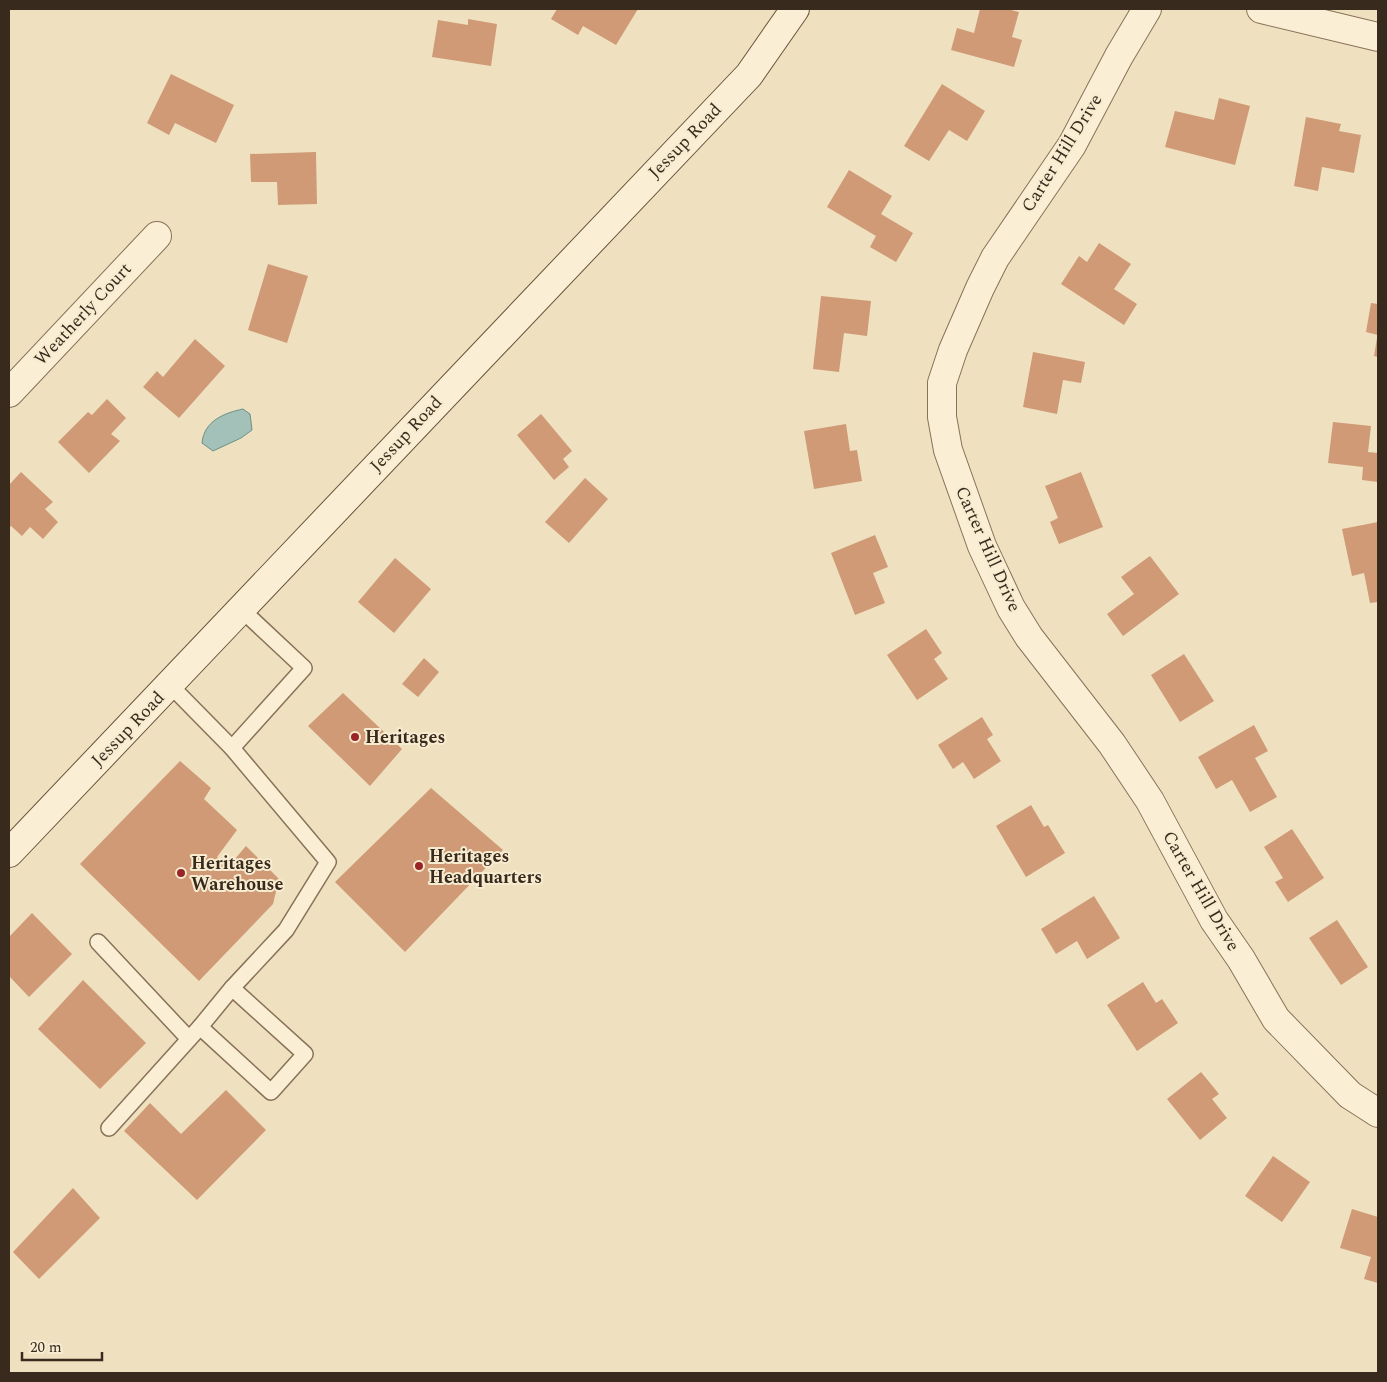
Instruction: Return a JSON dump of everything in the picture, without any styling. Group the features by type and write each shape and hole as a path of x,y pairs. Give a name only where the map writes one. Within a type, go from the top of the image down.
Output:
{"street":[{"name":"Jessup Road","path":"9,853 414,425 749,75 795,9"},
{"name":"Carter Hill Drive","path":"1147,9 1119,56 1072,145 1000,250 980,288 953,350 942,383 942,417 948,450 982,546 1012,608 1029,637 1112,744 1150,800 1214,920 1241,959 1276,1019 1350,1095 1378,1113"},
{"path":"1261,9 1378,37"},
{"name":"Weatherly Court","path":"9,393 157,236"}],"lane":[{"path":"232,748 304,668 241,609"},
{"path":"109,1128 200,1027 232,988 286,930 328,862 232,748 170,685"},
{"path":"98,942 189,1039"},
{"path":"200,1027 271,1092 306,1054 232,988"}],"water":[{"path":"243,409 250,414 252,430 241,438 213,451 202,443 207,429 216,419"}],"building":[{"path":"557,9 638,9 616,45 583,26 578,35 551,19"},
{"path":"980,9 1007,9 1019,12 1012,37 1022,40 1014,67 951,50 957,28 974,33"},
{"path":"468,19 497,24 491,66 432,57 438,20 468,25"},
{"path":"171,74 234,105 216,143 175,123 169,135 147,123"},
{"path":"942,84 985,111 967,141 949,130 929,161 904,146"},
{"path":"1219,98 1250,106 1235,165 1165,147 1175,111 1214,120"},
{"path":"1306,117 1341,124 1339,131 1361,135 1354,173 1322,167 1318,191 1294,186"},
{"path":"316,152 317,204 278,205 277,182 251,182 250,154"},
{"path":"849,170 892,196 881,214 913,233 896,262 870,247 876,236 827,207"},
{"path":"1099,243 1131,264 1114,289 1137,304 1124,325 1061,284 1079,256 1087,262"},
{"path":"268,264 308,276 287,343 248,330"},
{"path":"821,296 871,301 867,336 844,333 839,372 813,369"},
{"path":"1371,303 1378,304 1378,335 1366,332"},
{"path":"1378,338 1378,357 1374,356"},
{"path":"195,339 225,366 179,418 143,387 157,371 163,377"},
{"path":"1033,352 1085,362 1081,383 1063,380 1057,414 1023,407"},
{"path":"107,399 126,418 111,434 120,441 89,473 58,442 88,412 92,415"},
{"path":"541,414 572,451 563,459 569,467 554,480 517,435"},
{"path":"1333,422 1371,426 1368,452 1378,453 1378,482 1362,480 1363,467 1328,463"},
{"path":"846,424 850,451 857,450 862,481 814,489 804,431"},
{"path":"21,472 53,502 45,509 58,522 43,539 30,527 22,536 11,526 9,528 9,485"},
{"path":"1081,472 1103,527 1059,544 1050,522 1058,518 1045,486"},
{"path":"585,478 608,499 569,543 545,522"},
{"path":"1378,522 1378,602 1370,603 1364,573 1352,576 1342,529"},
{"path":"875,535 888,567 873,573 885,603 855,615 831,553"},
{"path":"1150,556 1179,594 1123,636 1107,614 1134,594 1121,577"},
{"path":"395,558 431,589 394,633 358,602"},
{"path":"926,629 942,653 934,659 948,679 917,700 887,655"},
{"path":"1184,654 1214,701 1180,722 1151,675"},
{"path":"424,658 439,672 418,697 402,684"},
{"name":"Heritages","path":"343,693 402,749 370,786 308,726"},
{"path":"982,717 993,735 987,739 1001,761 974,779 963,762 953,769 938,745"},
{"path":"1254,725 1268,751 1255,758 1277,797 1250,812 1232,780 1216,789 1198,757"},
{"name":"Heritages Warehouse","path":"180,761 211,788 204,799 237,830 217,857 229,866 246,846 279,879 273,904 199,981 80,864"},
{"name":"Heritages Headquarters","path":"431,788 503,850 405,952 335,882"},
{"path":"1031,805 1044,827 1048,825 1065,853 1026,877 996,826"},
{"path":"1292,829 1324,878 1288,902 1275,882 1283,878 1264,847"},
{"path":"1094,896 1120,938 1087,959 1077,941 1056,954 1041,929"},
{"path":"32,913 72,954 29,997 9,976 9,937"},
{"path":"1337,920 1368,967 1341,985 1309,938"},
{"path":"83,980 146,1043 100,1089 38,1029"},
{"path":"1143,982 1156,1003 1162,999 1178,1023 1137,1051 1107,1005"},
{"path":"1201,1072 1219,1094 1212,1099 1227,1118 1200,1140 1167,1099"},
{"path":"226,1090 266,1130 197,1200 124,1131 150,1103 181,1134"},
{"path":"1273,1156 1310,1182 1282,1222 1245,1196"},
{"path":"73,1188 100,1218 39,1279 13,1252"},
{"path":"1352,1209 1378,1217 1378,1283 1364,1279 1371,1257 1340,1248"}],"place":[{"name":"Heritages","path":"355,737"},
{"name":"Heritages Headquarters","path":"419,866"},
{"name":"Heritages Warehouse","path":"181,873"}]}
